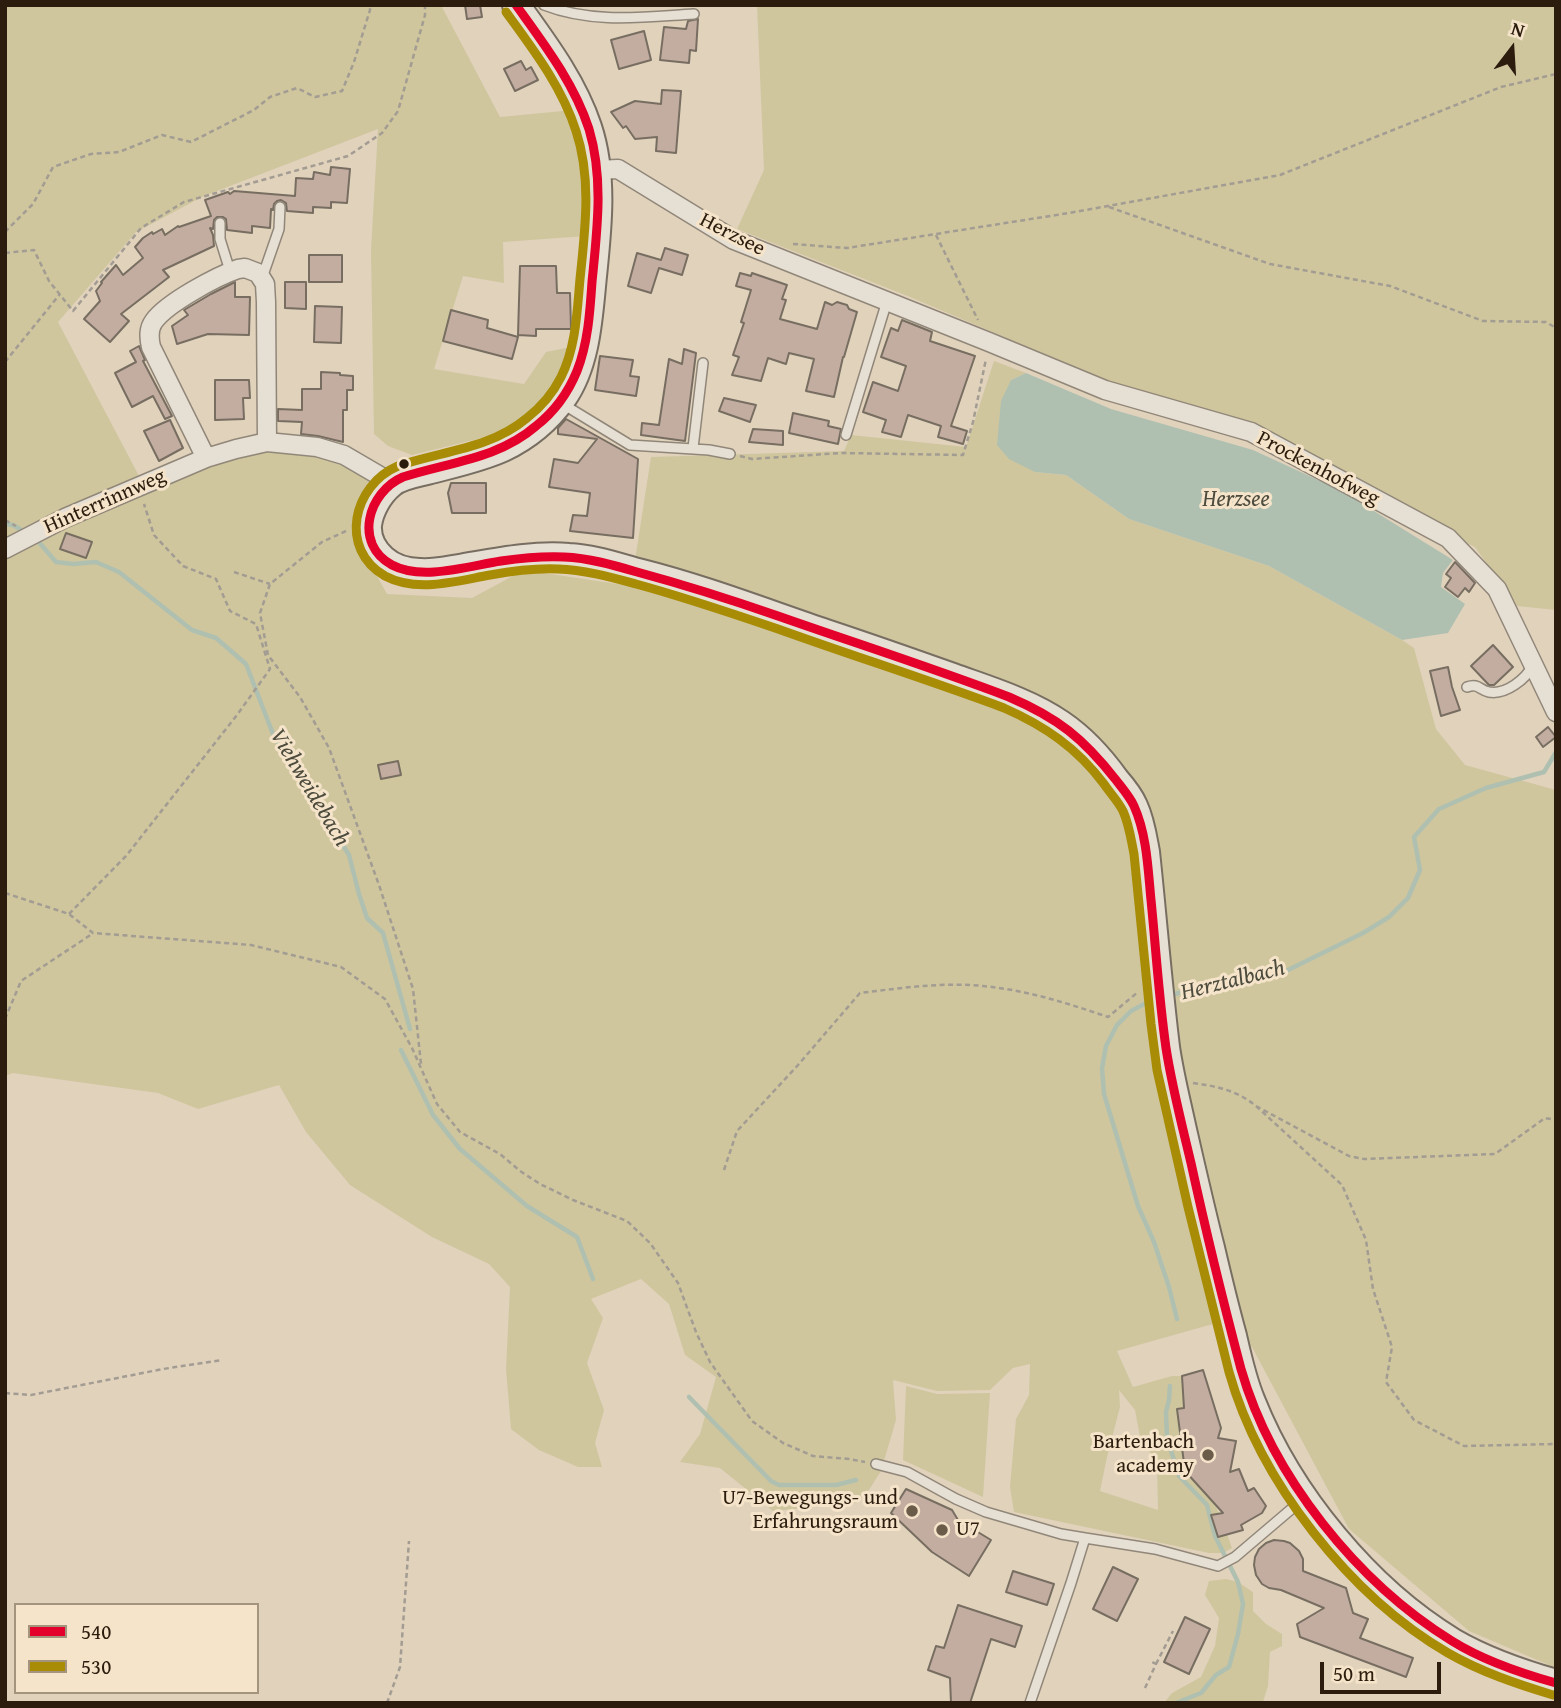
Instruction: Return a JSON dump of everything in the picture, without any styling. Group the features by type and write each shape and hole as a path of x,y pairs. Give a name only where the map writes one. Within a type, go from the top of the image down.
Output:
{"main road":[{"path":"516,5 558,64 576,99 589,132 597,170 597,226 586,338 567,392 541,422 519,440 498,450 403,477 392,483 375,504 368,521 370,544 387,562 400,569 416,572 436,572 533,556 570,557 668,579 973,684 1034,708 1063,726 1098,757 1132,801 1142,826 1172,1081 1241,1370 1263,1426 1304,1498 1343,1548 1382,1588 1421,1621 1455,1643 1478,1655 1556,1683"}],"street":[{"name":"Herzsee","path":"597,170 618,169 734,240 989,342"},
{"path":"206,458 151,347 149,334 154,320 162,313 230,271 245,268 258,273 262,278 267,302 267,442"},
{"name":"Prockenhofweg","path":"989,342 1105,390 1251,432 1448,538 1497,589 1556,712"},
{"name":"Hinterrinnweg","path":"5,549 65,518 206,458 267,442 317,447 344,455 392,483"}],"lane":[{"path":"544,5 574,15 607,19 694,14"},
{"path":"262,278 279,229 280,207"},
{"path":"220,223 220,239 230,271"},
{"path":"846,435 887,301"},
{"path":"693,449 703,363"},
{"path":"560,402 630,445 709,450 730,454"},
{"path":"1467,687 1477,686 1490,692 1505,689 1523,679 1533,665"},
{"path":"876,1464 907,1472 986,1512 1060,1534 1140,1545 1214,1566 1222,1565 1235,1557 1304,1498"},
{"path":"1030,1703 1085,1538"}],"path":[{"path":"5,232 33,204 53,167 91,155 119,152 162,135 191,142 254,110 270,97 298,88 315,97 342,91 354,62 370,5"},
{"path":"5,253 34,250 49,281 73,311 141,228 184,202 348,156 382,133 398,111 425,15 425,5"},
{"path":"784,244 847,248 1280,175 1501,87 1556,74"},
{"path":"1106,206 1270,264 1390,286 1483,321 1556,321"},
{"path":"730,454 752,459 841,453 963,455 973,422 989,342 935,234"},
{"path":"5,362 60,294"},
{"path":"1546,321 1556,328"},
{"path":"69,914 126,856 270,669 256,624 230,611 216,579 183,566 154,535 145,504 111,499"},
{"path":"368,521 322,542 270,583 260,614 268,655 300,697 329,748 379,885 413,989 421,1069"},
{"path":"234,572 270,583"},
{"path":"5,893 69,914 93,933 251,945 341,967 385,999 437,1104 460,1132 500,1154 540,1184 627,1221 650,1243 678,1283 710,1362 752,1421 783,1443 813,1456 849,1458 876,1464"},
{"path":"5,1019 21,981 93,933"},
{"path":"724,1170 737,1131 860,993 929,985 983,986 1049,998 1108,1017 1161,990"},
{"path":"1172,1081 1224,1088 1245,1097 1342,1185 1366,1240 1373,1289 1392,1347 1386,1382 1414,1420 1464,1446 1556,1444"},
{"path":"1256,1106 1349,1156 1364,1159 1495,1154 1545,1118 1556,1120"},
{"path":"5,1394 31,1395 222,1360"},
{"path":"387,1703 400,1667 409,1541"},
{"path":"1145,1688 1173,1630"},
{"path":"1152,1661 1156,1664"}],"shaded area":[{"path":"5,5 441,5 500,117 573,110 588,174 586,236 503,242 504,283 463,276 434,369 524,384 546,352 591,343 548,405 494,435 412,455 388,446 374,434 371,250 378,129 204,196 136,232 58,322 140,478 23,528 23,534 5,546"},
{"path":"757,5 1556,5 1556,610 1517,606 1475,547 1241,436 1096,381 1002,336 910,297 737,229 764,170"},
{"path":"994,361 1026,373 1011,380 1035,472 1066,475 1129,519 1269,566 1402,640 1414,648 1436,729 1465,765 1556,790 1556,1668 1469,1631 1349,1529 1252,1347 1220,1322 1117,1351 1133,1387 1172,1376 1182,1376 1184,1408 1177,1409 1219,1514 1211,1515 1218,1536 1227,1534 1232,1548 1223,1553 1209,1553 1014,1512 1010,1487 1016,1419 1029,1395 1030,1364 1013,1368 990,1390 937,1391 893,1380 896,1420 881,1471 867,1493 856,1503 773,1511 720,1468 680,1462 700,1434 716,1377 685,1355 669,1304 641,1279 591,1299 603,1318 587,1363 604,1410 595,1443 602,1467 578,1467 539,1450 511,1429 506,1369 510,1287 489,1264 432,1237 350,1185 306,1132 279,1085 198,1109 158,1093 13,1073 5,1076 5,549 267,442 345,461 374,485 358,542 387,594 472,598 524,570 631,586 651,457 844,451 851,435 966,447","holes":["1119,1390 1135,1410 1140,1437 1157,1463 1158,1510 1100,1491 1120,1407"]},
{"path":"906,1386 937,1394 990,1393 983,1497 903,1460"},
{"path":"1226,1579 1238,1582 1253,1592 1253,1611 1266,1624 1282,1634 1282,1646 1270,1652 1268,1686 1263,1702 1164,1703 1172,1693 1201,1677 1215,1646 1219,1618 1205,1595 1209,1581"}],"water":[{"name":"Herzsee","path":"1026,373 1111,409 1253,450 1340,490 1453,560 1443,573 1441,587 1465,604 1448,633 1402,640 1269,566 1129,519 1066,475 1035,472 1009,459 997,445 1001,401 1011,380"}],"building":[{"path":"465,5 480,5 482,17 467,19"},
{"path":"698,19 696,51 690,50 689,63 660,60 664,27 686,29 688,21"},
{"path":"644,31 651,60 619,69 611,40"},
{"path":"521,61 526,70 531,67 538,80 515,91 504,69"},
{"path":"662,90 681,91 676,153 656,151 657,137 635,139 611,112 635,101 661,104"},
{"path":"331,167 350,169 347,203 331,202 331,208 313,207 313,213 287,211 286,203 277,201 273,210 271,209 270,228 252,226 252,233 227,230 226,219 217,217 213,229 210,228 214,246 163,270 169,277 121,314 129,321 110,342 84,319 100,301 96,291 101,282 116,265 123,275 143,258 135,247 152,232 153,234 162,229 165,235 178,226 211,216 205,200 228,192 295,196 296,178 313,179 314,172 330,175"},
{"path":"665,248 688,255 682,275 659,268 651,293 628,286 637,253 661,260"},
{"path":"309,255 342,255 342,282 309,282"},
{"path":"520,266 556,266 557,293 570,293 571,329 536,329 536,336 518,335"},
{"path":"740,273 751,276 752,273 787,285 780,319 817,329 825,302 847,305 849,309 857,312 834,397 806,391 814,359 789,353 786,364 768,358 761,381 732,375 739,357 733,355 751,290 736,286"},
{"path":"235,282 235,297 250,297 249,335 208,334 177,344 172,326 188,315 184,310"},
{"path":"285,282 306,282 306,309 285,308"},
{"path":"315,306 342,307 341,343 314,342"},
{"path":"451,310 488,320 487,328 518,337 512,359 443,341"},
{"path":"902,320 932,332 930,341 975,356 951,426 967,431 963,444 938,437 941,426 908,415 901,437 882,432 886,420 863,412 873,382 898,391 906,366 881,357 891,328 898,331"},
{"path":"139,346 145,360 143,361 172,416 165,419 153,396 132,407 115,373 136,362 130,351"},
{"path":"684,349 696,353 685,441 641,435 642,423 659,425 669,359 682,364"},
{"path":"600,356 633,360 630,376 639,377 636,396 595,390"},
{"path":"321,372 353,376 353,390 347,390 347,410 343,410 343,442 301,434 302,422 278,421 278,409 302,410 302,389 321,389"},
{"path":"215,380 249,380 250,398 243,398 244,419 215,420"},
{"path":"724,398 756,405 750,422 719,411"},
{"path":"793,413 829,421 828,426 841,429 838,444 789,433"},
{"path":"566,419 638,459 633,538 570,531 573,515 587,516 590,493 549,487 554,459 578,463 597,439 558,434 558,428"},
{"path":"170,420 183,448 159,461 144,431"},
{"path":"753,429 783,431 783,445 749,442"},
{"path":"451,483 486,483 486,513 452,513 448,493"},
{"path":"66,533 92,542 86,558 60,549"},
{"path":"1455,562 1475,583 1469,592 1465,588 1458,597 1445,587 1451,578 1446,574"},
{"path":"1493,645 1513,667 1494,685 1489,685 1471,666"},
{"path":"1448,667 1460,710 1441,716 1430,671"},
{"path":"1548,727 1556,737 1543,747 1536,737"},
{"path":"398,761 401,775 381,779 378,765"},
{"name":"Bartenbach academy","path":"1203,1370 1221,1428 1218,1438 1236,1441 1230,1472 1239,1469 1248,1491 1254,1488 1266,1506 1262,1513 1241,1525 1243,1530 1218,1537 1211,1515 1223,1513 1185,1471 1177,1409 1184,1408 1182,1376"},
{"name":"U7","path":"906,1489 952,1510 958,1520 991,1540 969,1576 932,1552 891,1513"},
{"path":"1274,1540 1290,1543 1299,1551 1303,1559 1303,1571 1346,1588 1353,1613 1368,1619 1360,1638 1413,1658 1406,1677 1300,1637 1297,1624 1324,1608 1262,1584 1256,1575 1255,1557 1259,1549"},
{"path":"1113,1567 1138,1579 1117,1621 1093,1609"},
{"path":"1013,1571 1054,1584 1047,1605 1006,1592"},
{"path":"958,1605 1022,1626 1015,1647 991,1639 970,1703 951,1703 950,1678 928,1670 936,1646 944,1648"},
{"path":"1185,1617 1210,1629 1189,1674 1164,1662"}],"waterway":[{"name":"Viehweidebach","path":"5,524 23,531"},
{"name":"Viehweidebach","path":"37,540 56,562 96,562 119,572 192,630 216,638 246,664 273,734 349,855 367,918 383,933 410,1029"},
{"name":"Herztalbach","path":"1171,995 1208,985 1246,983 1280,974 1363,933 1389,917 1408,898 1420,870 1414,837 1439,809 1486,788 1544,772 1556,752"},
{"name":"Herztalbach","path":"1152,1000 1131,1011 1117,1025 1106,1046 1102,1068 1104,1094 1138,1206 1169,1287 1177,1319"},
{"name":"Viehweidebach","path":"401,1050 433,1115 460,1149 527,1206 577,1237 593,1279"},
{"name":"Herztalbach","path":"1170,1386 1166,1412 1167,1438 1179,1476 1207,1505 1215,1536 1238,1582 1243,1604 1229,1667 1216,1675 1201,1693 1176,1703"},
{"name":"Viehweidebach","path":"689,1397 771,1481 779,1485 836,1485 856,1480"}],"transit line":[{"name":"540","path":"516,5 567,80 583,112 594,148 598,186 597,224 584,350 573,379 560,402 543,421 521,437 489,453 403,477 391,484 374,506 369,532 372,544 380,556 392,565 417,572 446,571 525,558 564,557 601,562 691,587 1009,697 1056,721 1081,741 1128,796 1142,829 1148,864 1159,993 1174,1092 1241,1369 1255,1409 1274,1449 1323,1524 1352,1558 1417,1617 1477,1655 1556,1683"},
{"name":"530","path":"506,12 555,84 570,115 581,149 586,186 585,223 577,317 570,354 561,377 550,394 532,414 513,428 482,443 398,466 370,487 357,518 361,550 370,564 385,576 410,584 437,584 515,571 549,569 588,572 654,589 1004,708 1047,730 1083,759 1119,804 1128,826 1134,854 1157,1070 1229,1372 1243,1413 1263,1454 1286,1494 1313,1532 1377,1601 1412,1629 1461,1660 1499,1677 1553,1695"}],"place":[{"name":"Bartenbach academy","path":"1208,1455"},
{"name":"U7-Bewegungs- und Erfahrungsraum","path":"912,1511"},
{"name":"U7","path":"942,1530"}]}
